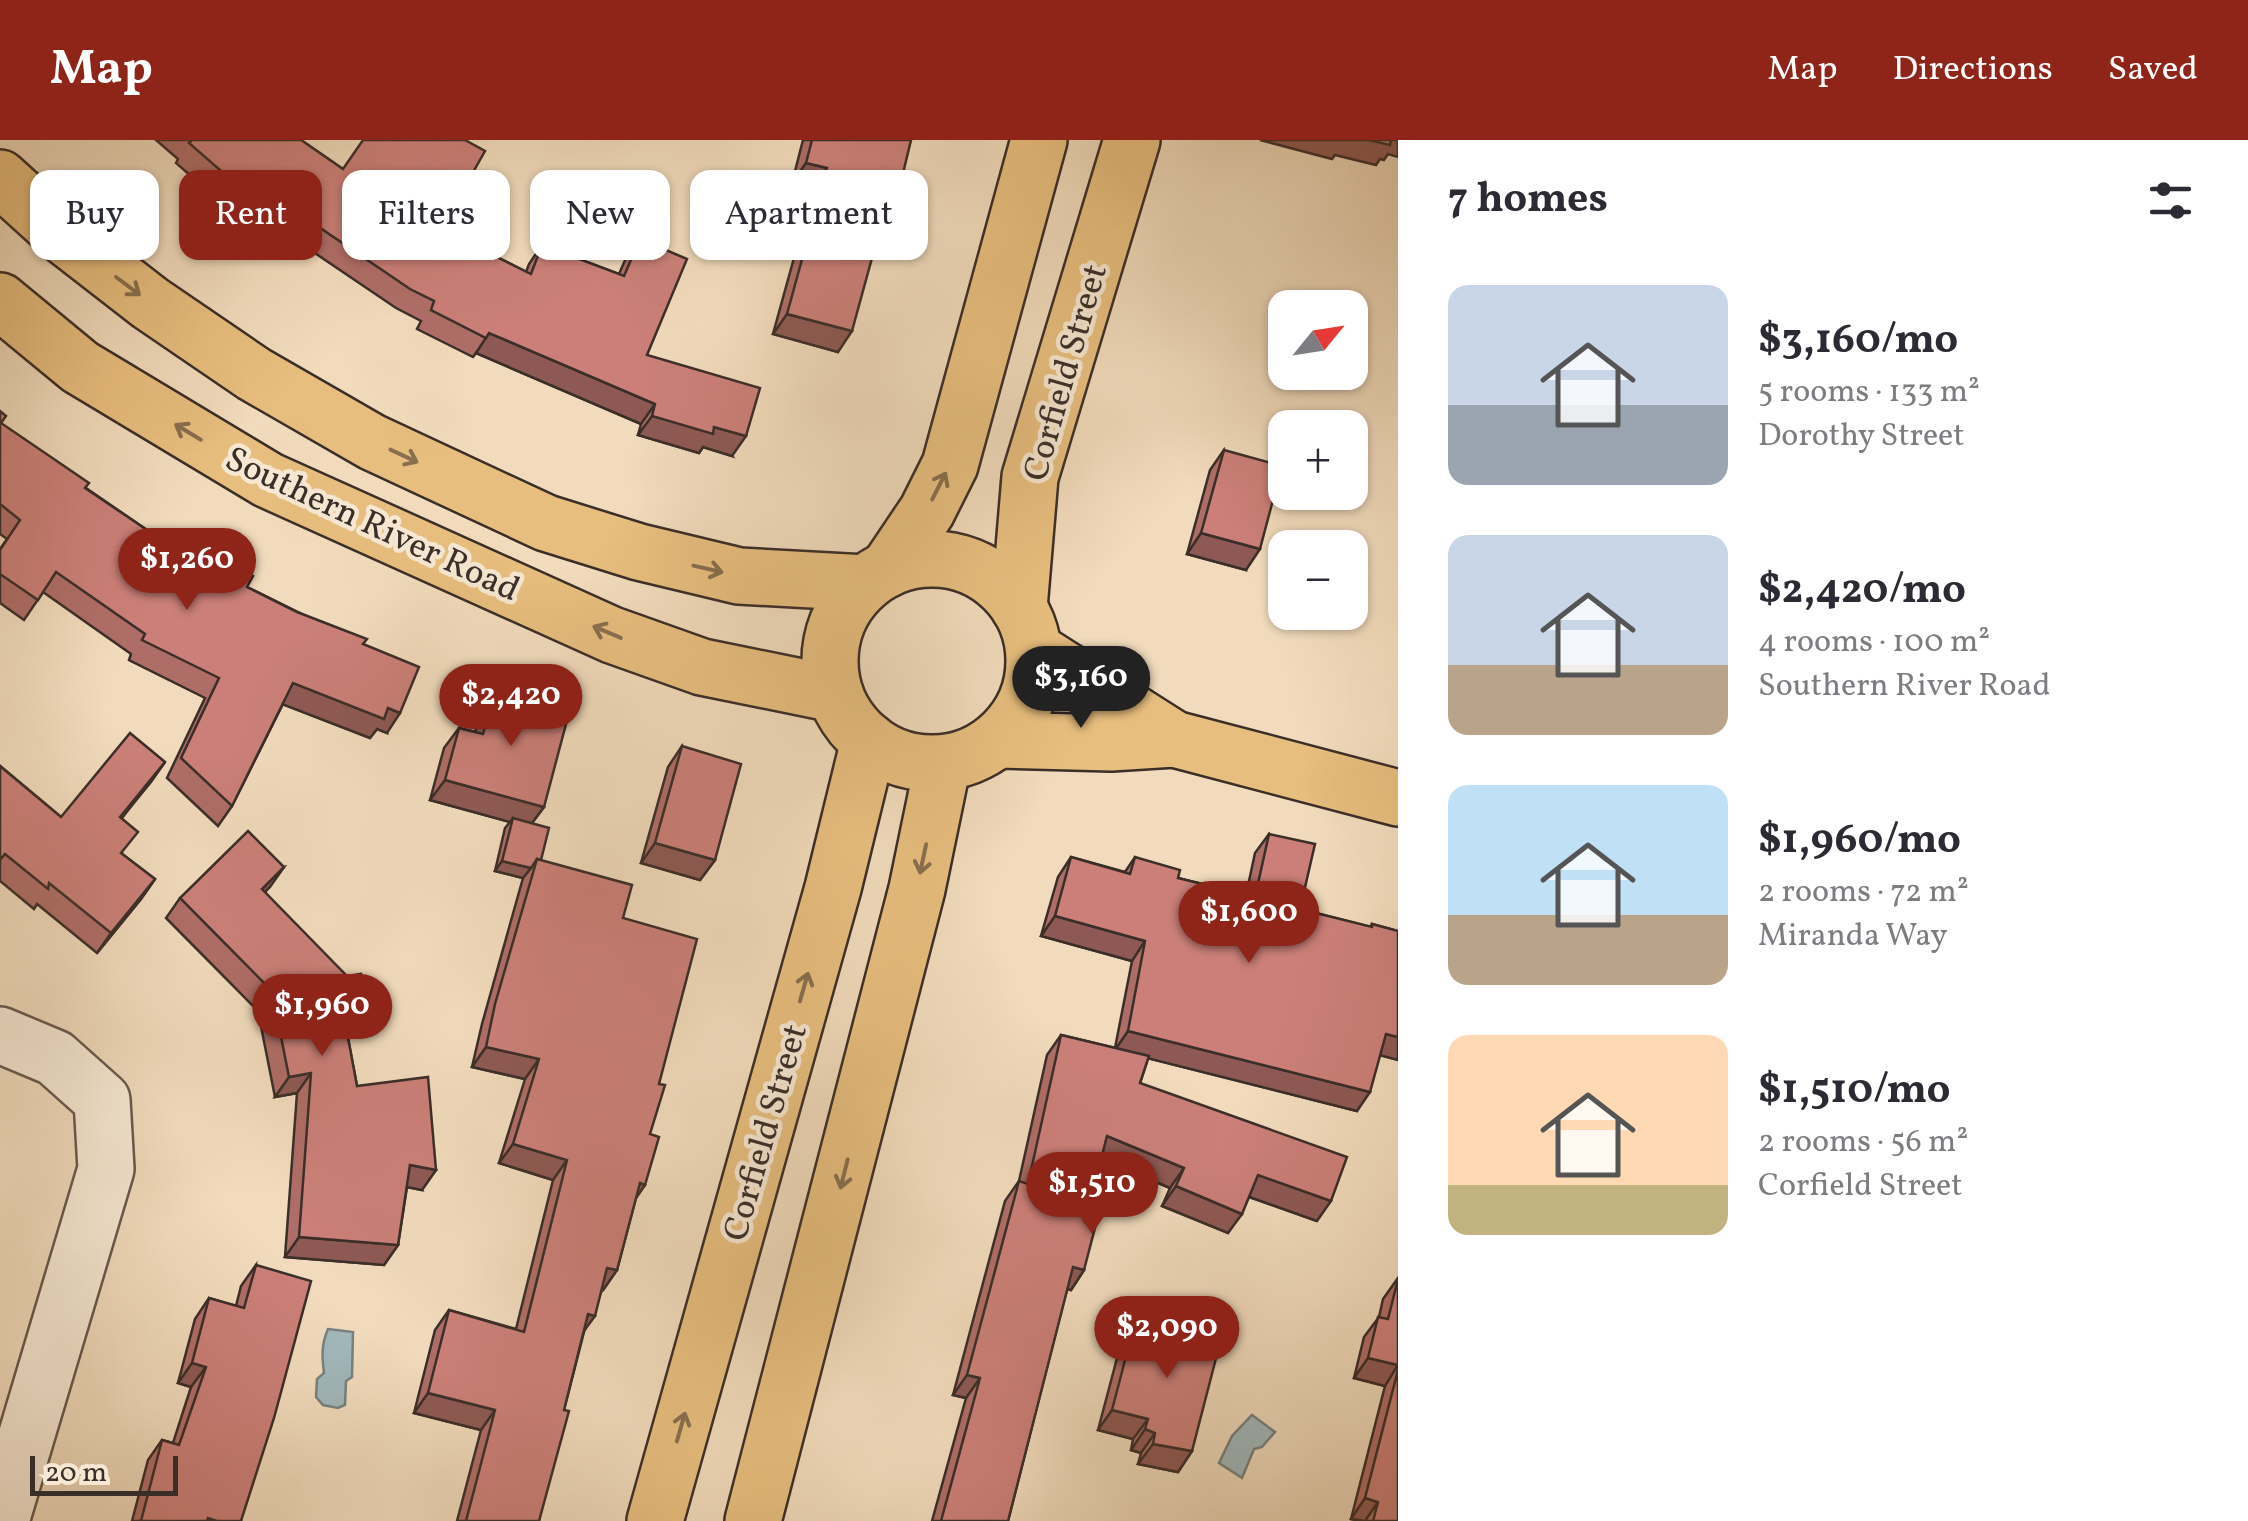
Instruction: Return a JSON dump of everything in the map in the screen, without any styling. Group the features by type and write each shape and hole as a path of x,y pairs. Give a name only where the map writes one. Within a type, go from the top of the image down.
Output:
{"main road":[{"path":"1027,629 1032,684 1020,715 998,740 972,756 943,763 917,762 892,755 869,741 848,720 835,694 830,664 833,634 846,606 877,576 927,511 950,465 1039,140"},
{"name":"Corfield Street","path":"1027,629 1030,477 1132,140"},
{"name":"Southern River Road","path":"0,178 65,237 150,303 254,374 372,442 546,523 639,552 749,578 877,576"},
{"name":"Southern River Road","path":"0,301 80,367 268,480 612,634 702,667 835,694"},
{"path":"877,576 916,560 946,560 975,569 1000,585 1027,629 1174,739"},
{"path":"998,740 1111,743 1174,739 1398,798"},
{"name":"Corfield Street","path":"655,1521 833,888 869,741"},
{"path":"753,1521 912,907 943,763"}],"street":[{"path":"0,1035 55,1058 102,1100 106,1169 1,1521"}],"water":[{"path":"328,1329 353,1332 352,1377 346,1381 345,1405 338,1408 323,1405 316,1397 317,1379 324,1373"},
{"path":"1252,1415 1275,1432 1262,1447 1254,1449 1242,1478 1219,1463 1232,1436"}],"building":[{"path":"301,140 343,169 363,140 465,140 485,151 474,170 342,170 342,243 322,229 322,170 220,170 189,143"},
{"path":"812,140 911,140 904,170 826,170 806,163"},
{"path":"670,252 687,259 647,355 760,388 746,436 714,427 713,434 652,416 655,404 489,333 486,338 431,310 434,301 367,260 503,260 531,274 536,260 582,260 624,276 631,260 670,260"},
{"path":"802,260 871,260 852,331 787,314"},
{"path":"0,411 6,416 1,423 89,483 85,488 184,555 189,545 253,576 247,587 297,612 367,639 363,644 419,667 400,713 388,708 384,719 293,683 232,806 181,758 219,678 142,640 145,634 56,572 38,600 0,574 0,550 20,520 0,504"},
{"path":"1224,450 1268,462 1270,510 1260,549 1201,533"},
{"path":"495,689 570,709 544,807 445,780 459,728 483,734"},
{"path":"130,733 165,762 120,817 138,832 121,853 155,879 111,933 49,883 48,889 5,854 0,860 0,766 61,817"},
{"path":"682,746 741,764 715,860 655,843"},
{"path":"513,818 549,828 541,860 537,859 531,868 502,861"},
{"path":"248,831 284,867 262,889 347,976 361,974 368,1011 344,1016 357,1086 428,1077 436,1170 410,1165 398,1245 299,1237 311,1073 289,1077 272,991 180,898"},
{"path":"1269,834 1315,844 1300,909 1398,931 1398,1037 1386,1034 1370,1092 1128,1031 1145,941 1055,916 1071,857 1130,874 1135,857 1180,870 1178,878 1255,897"},
{"path":"537,859 632,885 623,918 697,939 659,1084 665,1085 650,1134 659,1137 645,1185 640,1183 617,1270 607,1268 595,1316 588,1314 564,1410 569,1411 539,1521 466,1521 495,1410 428,1393 449,1310 524,1332 567,1160 513,1144 539,1059 486,1047"},
{"path":"1061,1035 1149,1056 1140,1083 1347,1157 1331,1201 1258,1175 1242,1214 1176,1186 1184,1168 1107,1136 1085,1222 1096,1224 1084,1270 1073,1267 1008,1521 941,1521 980,1378 967,1375 1019,1181 1028,1184"},
{"path":"256,1265 311,1281 241,1521 141,1521 162,1440 179,1445 206,1367 192,1363 209,1298 244,1308"},
{"path":"1398,1279 1398,1365 1368,1358 1378,1317 1388,1319"},
{"path":"1156,1321 1221,1339 1192,1451 1153,1444 1155,1433 1145,1429 1148,1419 1112,1410 1135,1322 1154,1328"},
{"path":"1398,1370 1398,1521 1373,1521 1378,1502 1365,1498"}]}
